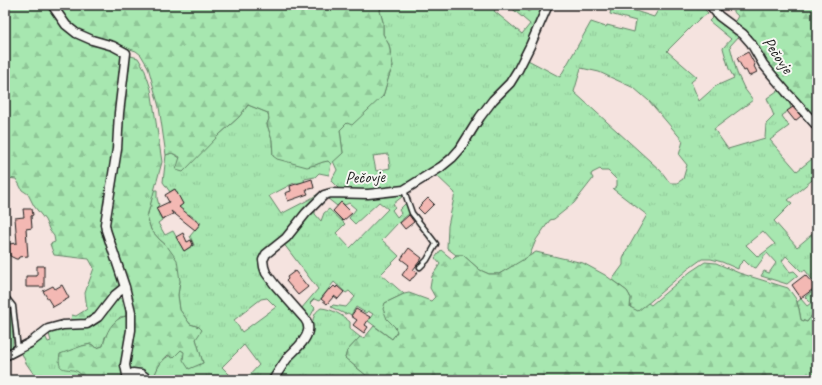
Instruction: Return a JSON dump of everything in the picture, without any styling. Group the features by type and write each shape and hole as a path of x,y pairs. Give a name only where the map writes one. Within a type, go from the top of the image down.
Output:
{"street":[{"path":"52,5 66,25 76,33 92,40 113,46 126,53 119,113 117,149 105,224 125,287 131,312 131,330 125,365 128,379"},
{"name":"Pečovje","path":"273,380 289,356 305,338 309,325 266,273 263,260 266,254 286,238 306,213 324,195 331,193 368,194 404,190 441,167 452,158 460,149 480,117 493,100 510,83 530,46 548,5"},
{"name":"Pečovje","path":"710,5 719,16 743,34 751,43 763,64 817,126"},
{"path":"5,356 30,342 48,329 63,325 87,324 98,317 115,295 125,287"},
{"path":"128,379 133,373 141,374 150,380"}],"lane":[{"path":"404,190 412,213 436,244 427,260 420,267"},
{"path":"5,296 13,306 18,349"}],"green space":[{"path":"5,5 49,5 61,20 123,55 115,148 103,228 119,279 119,286 109,296 93,319 76,323 71,319 72,315 76,316 87,309 85,293 94,268 89,259 54,255 50,244 55,242 54,236 45,220 34,206 28,194 22,190 16,179 5,176"},
{"path":"56,5 381,5 380,11 383,22 383,34 389,45 393,66 383,96 352,125 347,123 340,130 343,153 331,164 328,161 307,167 277,159 273,156 272,140 267,124 269,119 268,113 248,105 239,117 183,172 176,170 180,157 172,153 166,155 159,107 148,67 141,55 136,51 113,42 75,32"},
{"path":"381,5 499,5 494,11 522,34 530,24 508,5 523,5 528,12 537,5 547,5 523,58 455,152 408,186 376,191 341,191 331,181 337,170 333,161 343,153 340,130 383,96 393,66 389,45 383,34 383,22 380,11","holes":["388,154 390,168 376,171 373,156"]},
{"path":"612,5 624,5 629,9 654,17 661,5 690,5 698,9 702,7 708,13 700,18 667,51 697,77 691,82 699,101 716,86 734,78 729,69 723,48 731,39 709,21 715,15 741,34 730,46 737,73 744,88 753,100 714,129 728,149 765,138 766,124 774,116 767,98 780,89 788,98 791,108 782,116 789,126 770,140 797,171 817,155 817,176 788,200 792,203 774,221 797,247 817,230 817,286 805,270 802,272 786,256 782,261 790,272 794,271 798,275 787,284 761,276 764,271 769,273 776,263 767,253 756,268 750,266 744,260 739,265 738,269 722,262 711,259 702,259 688,269 638,312 630,307 631,298 627,291 612,280 623,265 623,259 627,250 647,215 613,189 617,186 617,180 608,171 602,171 600,169 592,173 592,180 574,203 554,219 550,220 536,240 529,257 499,274 489,274 480,270 463,255 456,255 447,248 448,226 455,193 435,174 446,166 526,59 560,77 591,22 606,27 607,25 634,32 636,21 610,14","holes":["581,68 599,72 634,88 649,101 683,141 679,155 687,165 683,179 677,183 670,183 661,171 574,92","763,231 775,244 758,257 746,245"]},
{"path":"713,5 726,5 718,12"},
{"path":"726,5 817,5 817,118 812,115 794,96 734,23 738,16"},
{"path":"131,56 138,58 144,68 151,89 162,162 147,217 151,230 167,246 177,260 180,281 178,295 180,310 190,324 199,327 202,330 196,339 203,363 189,369 183,360 184,352 181,350 173,358 168,355 163,360 155,373 153,380 140,370 129,369 135,325 127,282 110,227 109,217 119,167 123,106 128,62"},
{"path":"248,105 268,113 269,119 267,124 272,140 273,156 315,165 328,161 331,164 329,175 319,173 315,177 304,179 305,183 294,183 269,196 281,214 321,192 321,195 261,263 302,319 306,331 271,380 245,380 259,365 244,345 222,367 235,380 153,380 157,368 162,361 181,350 203,363 196,339 199,327 190,324 180,310 178,295 180,281 167,246 151,230 147,217 154,190 157,190 159,205 156,208 162,220 158,223 165,235 173,231 184,251 194,245 190,236 201,223 189,214 188,216 178,208 183,204 174,189 170,192 163,182 166,155 172,153 180,158 220,134 239,117","holes":["267,298 276,307 242,332 234,320 261,299"]},
{"path":"402,193 403,196 393,204 395,207 392,210 397,217 401,213 399,210 406,203 410,213 382,240 399,256 381,274 404,294 385,303 387,319 395,327 397,332 392,339 368,321 373,314 368,311 366,313 356,307 351,315 348,313 345,314 331,307 333,305 346,307 355,297 349,291 346,293 334,282 319,301 314,299 310,303 315,308 310,317 307,316 301,309 318,289 283,243 311,212 315,211 315,214 321,221 324,213 329,209 345,224 336,233 350,248 388,209 379,202 355,224 349,218 356,209 349,203 345,205 341,202 337,206 327,198 328,196"},
{"path":"441,250 452,259 456,255 463,255 480,270 489,274 499,274 536,252 583,263 605,275 627,291 631,298 630,307 638,311 648,303 651,305 690,272 705,262 716,263 739,273 788,288 796,299 801,320 807,322 817,309 817,380 372,380 345,358 347,351 360,337 365,337 374,326 392,339 397,332 395,327 387,319 383,309 385,303 409,293 431,301 435,297 430,288 432,276 440,264 435,258"},
{"path":"812,291 817,293 817,309 807,322 801,320 797,302 801,299 807,306 811,303 805,297"},
{"path":"118,297 121,298 125,306 126,316 120,317 105,337 103,346 97,348 91,344 82,346 77,371 88,380 44,380 40,375 35,376 26,363 21,351 45,336 48,342 51,341 49,334 61,328 90,327 96,324"},
{"path":"321,308 337,313 350,322 350,329 360,337 347,351 345,358 372,380 276,380 312,326 315,314"},
{"path":"5,312 13,313 13,346 11,350 5,353"},
{"path":"126,316 129,330 125,380 88,380 74,370 64,369 61,367 59,361 60,354 91,344 97,348 103,346 106,336 113,323"}],"building":[{"path":"748,52 757,72 749,76 746,70 744,71 737,58"},
{"path":"793,107 801,116 795,121 787,111"},
{"path":"312,179 314,188 306,190 308,194 288,201 285,193 291,191 290,186"},
{"path":"175,189 183,204 179,207 200,224 195,230 171,211 173,214 162,219 156,208 169,202 165,195"},
{"path":"428,198 434,204 424,214 418,208"},
{"path":"341,202 352,213 343,221 333,211"},
{"path":"23,209 32,209 32,228 26,229 28,256 19,257 16,259 10,256 9,244 17,243 15,218 24,217"},
{"path":"409,215 414,222 405,229 400,223"},
{"path":"183,233 187,242 191,240 193,245 184,251 176,237"},
{"path":"409,248 422,258 413,270 418,272 410,281 402,275 409,265 401,259"},
{"path":"37,266 44,266 44,287 26,287 26,276 37,276"},
{"path":"295,271 308,287 298,295 286,281 288,279 287,277"},
{"path":"805,275 816,287 801,298 792,285"},
{"path":"62,285 69,298 53,307 43,291 53,286 55,289"},
{"path":"334,286 336,288 337,286 344,292 338,299 334,296 327,304 321,299 329,289 330,290"},
{"path":"356,309 370,317 365,325 368,327 364,333 353,325 357,320 351,316"}]}
